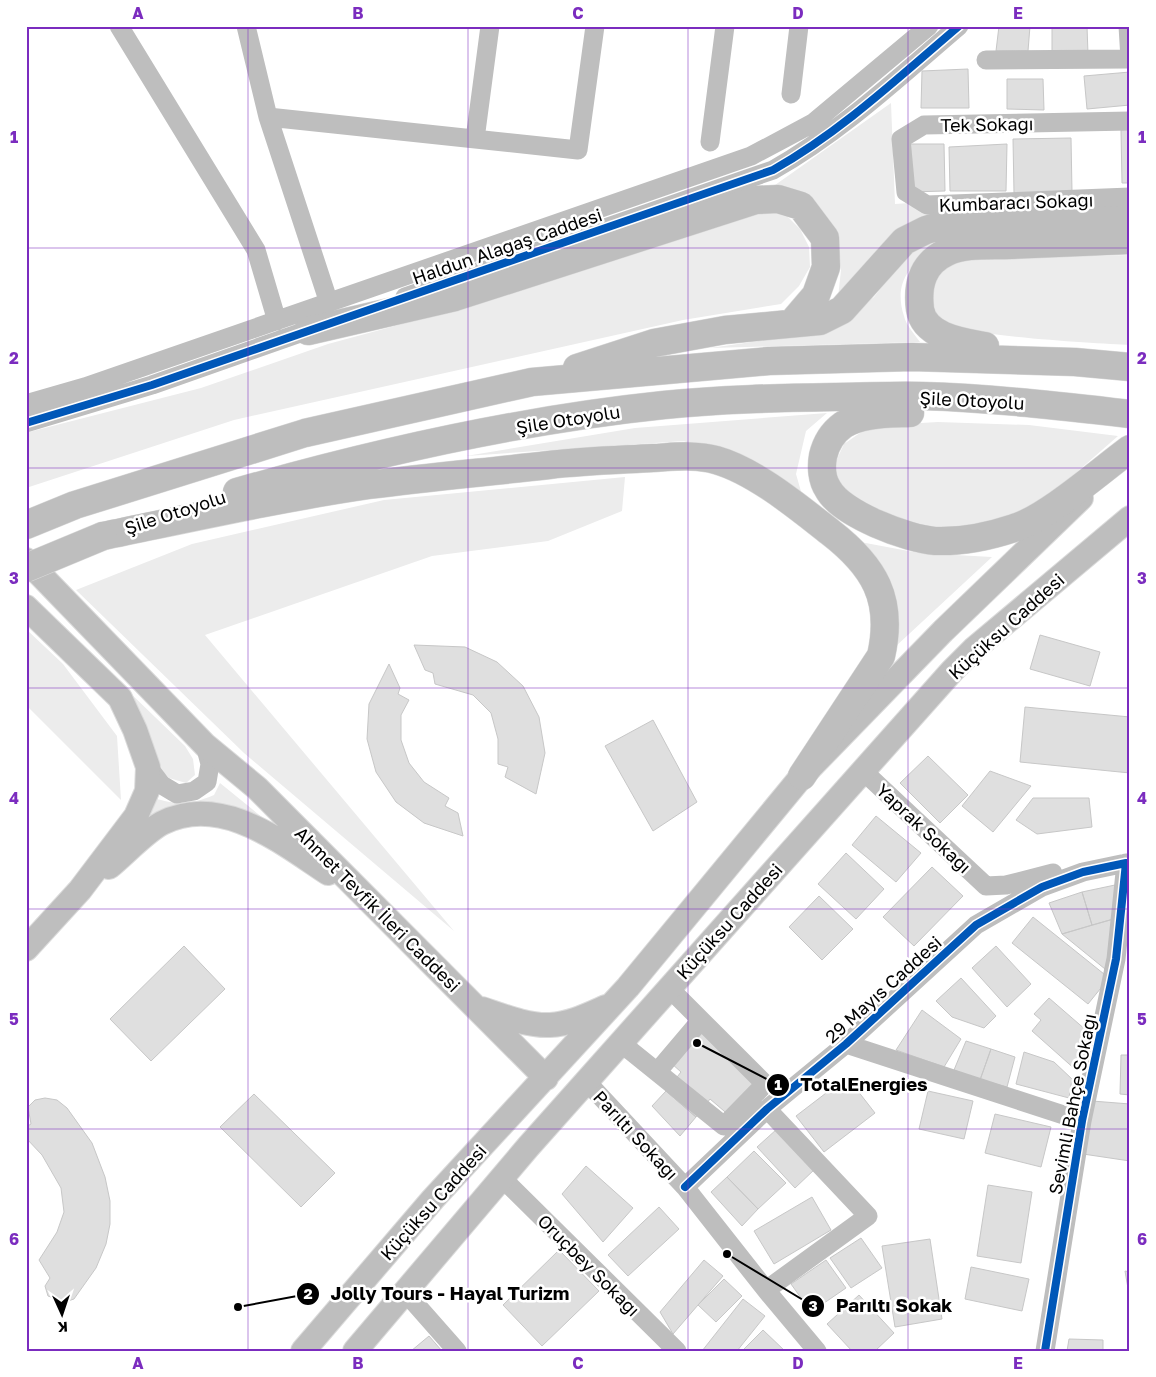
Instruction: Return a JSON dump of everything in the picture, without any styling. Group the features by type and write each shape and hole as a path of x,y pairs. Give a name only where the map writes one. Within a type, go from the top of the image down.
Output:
{"highway":[{"path":"308,330 455,297 756,200 778,199 801,206 825,238 826,267 816,295 792,323"},
{"path":"532,382 654,343 725,330 820,321 842,310 866,286 887,258 904,241 926,230 949,223 1130,220"},
{"path":"1075,362 951,339 930,327 921,313 918,292 922,273 935,259 962,247 1130,240"},
{"name":"Şile Otoyolu","path":"26,525 75,504 304,432 532,382 769,361 912,357 1075,362 1130,367"},
{"name":"Şile Otoyolu","path":"26,568 103,536 239,492 323,468 416,446 548,422 664,405 778,398 921,396 1048,404 1130,414"},
{"path":"1048,404 868,416 844,425 830,437 824,454 821,467 828,490 858,516 893,530 934,541 980,537 1016,528 1048,509 1130,450"},
{"path":"103,536 266,503 370,485 586,461 691,456 716,460 752,476 815,520 849,546 876,579 884,611 886,637 882,656 802,776"}],"main road":[{"name":"Küçüksu Caddesi","path":"303,1351 433,1199 612,1005 802,776 944,631 1130,450"},
{"name":"Küçüksu Caddesi","path":"355,1351 528,1147 862,770 974,649 1130,518"},
{"path":"1104,539 1130,524"},
{"name":"Ahmet Tevfik İleri Caddesi","path":"26,560 205,745 258,788 546,1078"},
{"path":"26,607 120,698 135,730 148,767 147,791 136,816 80,890 26,949"},
{"path":"80,890 162,824 191,814 249,823 371,902"},
{"path":"478,1008 525,1022 550,1025 577,1019 612,1005"},
{"path":"587,1082 587,1058 612,1005"},
{"path":"528,1147 534,1130 544,1114 548,1099 546,1078"}],"street":[{"path":"119,26 256,250 277,321"},
{"path":"246,26 268,117 329,303"},
{"path":"475,139 490,26"},
{"path":"268,117 578,150 595,26"},
{"path":"710,142 725,26"},
{"path":"791,94 799,26"},
{"name":"Haldun Alagaş Caddesi","path":"26,404 85,387 751,156 813,123 929,26"},
{"name":"Haldun Alagaş Caddesi","path":"26,423 152,384 773,170 809,150 839,128 959,26"},
{"path":"986,60 1129,59 1128,26"},
{"name":"Tek Sokağı","path":"906,192 901,139 924,125 1130,121"},
{"name":"Kumbaracı Sokağı","path":"906,192 927,205 1130,197"},
{"path":"148,767 162,785 177,794 194,791 207,782 210,764 205,745"},
{"name":"Yaprak Sokağı","path":"862,770 986,886"},
{"path":"976,925 986,909 988,896 986,886 1006,885 1060,871 1128,863"},
{"name":"29 Mayıs Caddesi","path":"685,1187 767,1109 846,1044 976,925 1042,886 1083,872 1128,863"},
{"name":"Sevimli Bahçe Sokağı","path":"1045,1351 1082,1120 1116,959 1128,863"},
{"path":"621,1043 724,1126 764,1084 670,988"},
{"path":"656,1072 701,1020"},
{"path":"846,1044 1082,1120"},
{"name":"Parıltı Sokağı","path":"587,1082 685,1187 817,1351"},
{"path":"766,1290 868,1216 767,1109"},
{"name":"Oruçbey Sokağı","path":"502,1178 677,1351"},
{"path":"405,1292 457,1351"}],"shaded area":[{"path":"891,103 895,204 954,200 893,235 837,307 841,270 834,235 768,190"},
{"path":"767,210 788,217 800,229 809,247 810,267 799,286 781,304 683,320 234,420 26,488 26,435 29,432 201,388 328,344 487,301"},
{"path":"962,237 924,256 914,265 902,286 901,300 905,319 920,342 710,348 808,334 838,325 874,297 909,252 930,238"},
{"path":"1130,255 1130,345 1031,338 954,327 937,318 929,301 927,287 946,259"},
{"path":"827,413 806,431 796,474 804,502 748,460 684,441 466,456 635,428"},
{"path":"938,422 1029,425 1118,436 1029,514 972,529 922,532 843,498 831,472 844,444 870,426"},
{"path":"625,477 622,511 548,541 432,556 205,635 454,931 244,753 76,590 192,544 384,500"},
{"path":"855,541 919,553 992,557 895,647"},
{"path":"26,629 63,664 117,736 121,800 26,705"},
{"path":"125,688 185,746 193,759 195,775 186,783 169,778 153,761"},
{"path":"220,783 263,818 237,810 138,826 153,798 177,803 198,801 214,795"}],"building":[{"path":"999,26 1030,26 1028,51 996,51"},
{"path":"1052,26 1087,26 1088,54 1052,55"},
{"path":"968,69 969,108 921,108 922,71"},
{"path":"1130,72 1130,105 1087,109 1084,76"},
{"path":"1007,79 1043,79 1044,110 1007,109"},
{"path":"1130,129 1130,183 1122,183 1121,130"},
{"path":"1071,138 1072,192 1014,193 1013,139"},
{"path":"908,144 944,144 945,191 909,192"},
{"path":"1007,144 1006,191 950,191 949,147"},
{"path":"1040,635 1100,652 1090,686 1030,669"},
{"path":"414,645 465,647 497,662 523,686 539,717 545,753 536,794 505,777 508,767 498,764 498,739 491,713 473,695 435,684 433,673 425,670"},
{"path":"389,664 400,688 398,694 409,700 401,715 401,740 409,763 424,782 449,798 445,806 458,813 463,836 424,823 396,802 376,772 367,739 369,704"},
{"path":"1025,707 1130,717 1130,773 1020,762"},
{"path":"653,720 697,802 653,831 605,746"},
{"path":"928,756 968,795 940,823 900,783"},
{"path":"990,771 1031,786 993,832 962,806"},
{"path":"1033,798 1089,798 1092,827 1037,834 1016,820"},
{"path":"876,816 921,853 896,882 852,845"},
{"path":"846,853 884,889 856,919 818,884"},
{"path":"932,867 963,896 914,946 883,917"},
{"path":"1115,885 1117,918 1092,925 1082,892"},
{"path":"1082,892 1092,925 1062,934 1049,903"},
{"path":"819,896 853,929 822,960 789,927"},
{"path":"1033,917 1109,978 1088,1004 1012,943"},
{"path":"1117,918 1105,969 1062,934"},
{"path":"184,946 225,989 151,1061 110,1019"},
{"path":"996,946 1031,984 1007,1007 972,968"},
{"path":"961,978 996,1016 984,1028 952,1017 936,1001"},
{"path":"1049,998 1094,1037 1077,1071 1032,1031 1041,1020 1034,1014"},
{"path":"922,1010 961,1039 944,1067 896,1050"},
{"path":"700,1031 759,1084 731,1117 710,1099 696,1117 666,1091 681,1072 671,1063"},
{"path":"966,1041 991,1049 980,1080 954,1070"},
{"path":"991,1049 1015,1057 1007,1087 980,1080"},
{"path":"1024,1052 1054,1062 1072,1079 1069,1098 1016,1084"},
{"path":"1121,1055 1130,1055 1130,1095 1120,1094"},
{"path":"847,1077 875,1113 824,1152 796,1116"},
{"path":"666,1091 696,1117 680,1136 652,1106"},
{"path":"928,1091 973,1101 964,1139 919,1129"},
{"path":"254,1094 335,1173 301,1207 220,1127"},
{"path":"45,1098 57,1100 67,1108 92,1143 105,1177 110,1201 110,1224 106,1244 96,1268 74,1299 65,1302 48,1296 45,1286 50,1278 39,1260 57,1232 64,1212 61,1188 42,1155 26,1138 26,1127 31,1124 28,1107 35,1100"},
{"path":"1092,1101 1130,1104 1130,1161 1083,1154"},
{"path":"995,1114 1051,1127 1041,1167 985,1153"},
{"path":"777,1129 815,1169 795,1188 757,1147"},
{"path":"754,1151 786,1183 758,1209 727,1177"},
{"path":"586,1166 633,1208 603,1242 562,1194"},
{"path":"727,1177 758,1209 742,1226 711,1192"},
{"path":"988,1185 1032,1192 1021,1263 977,1256"},
{"path":"812,1197 831,1230 774,1264 754,1231"},
{"path":"659,1207 679,1229 628,1276 608,1255"},
{"path":"861,1238 882,1268 851,1288 830,1258"},
{"path":"930,1239 942,1319 895,1327 882,1246"},
{"path":"559,1250 599,1291 542,1346 503,1305"},
{"path":"704,1260 723,1276 673,1334 660,1312"},
{"path":"826,1260 846,1288 811,1312 791,1284"},
{"path":"971,1267 1029,1279 1022,1311 965,1299"},
{"path":"1125,1271 1130,1272 1130,1300"},
{"path":"724,1279 742,1296 716,1322 698,1305"},
{"path":"859,1295 894,1333 875,1351 852,1351 827,1324"},
{"path":"743,1299 765,1316 737,1351 702,1351"},
{"path":"763,1330 785,1351 742,1351"},
{"path":"429,1336 442,1351 411,1351"},
{"path":"1069,1339 1103,1340 1103,1351 1067,1351"}],"cycle path":[{"path":"26,423 152,385 773,170 846,121 959,26"},
{"path":"685,1187 767,1109 846,1044 976,925 1042,887 1083,872 1126,863 1116,959 1082,1121 1045,1351"}],"place":[{"name":"TotalEnergies","path":"697,1043"},
{"name":"Parıltı Sokak","path":"727,1254"},
{"name":"Jolly Tours - Hayal Turizm","path":"238,1307"}]}
